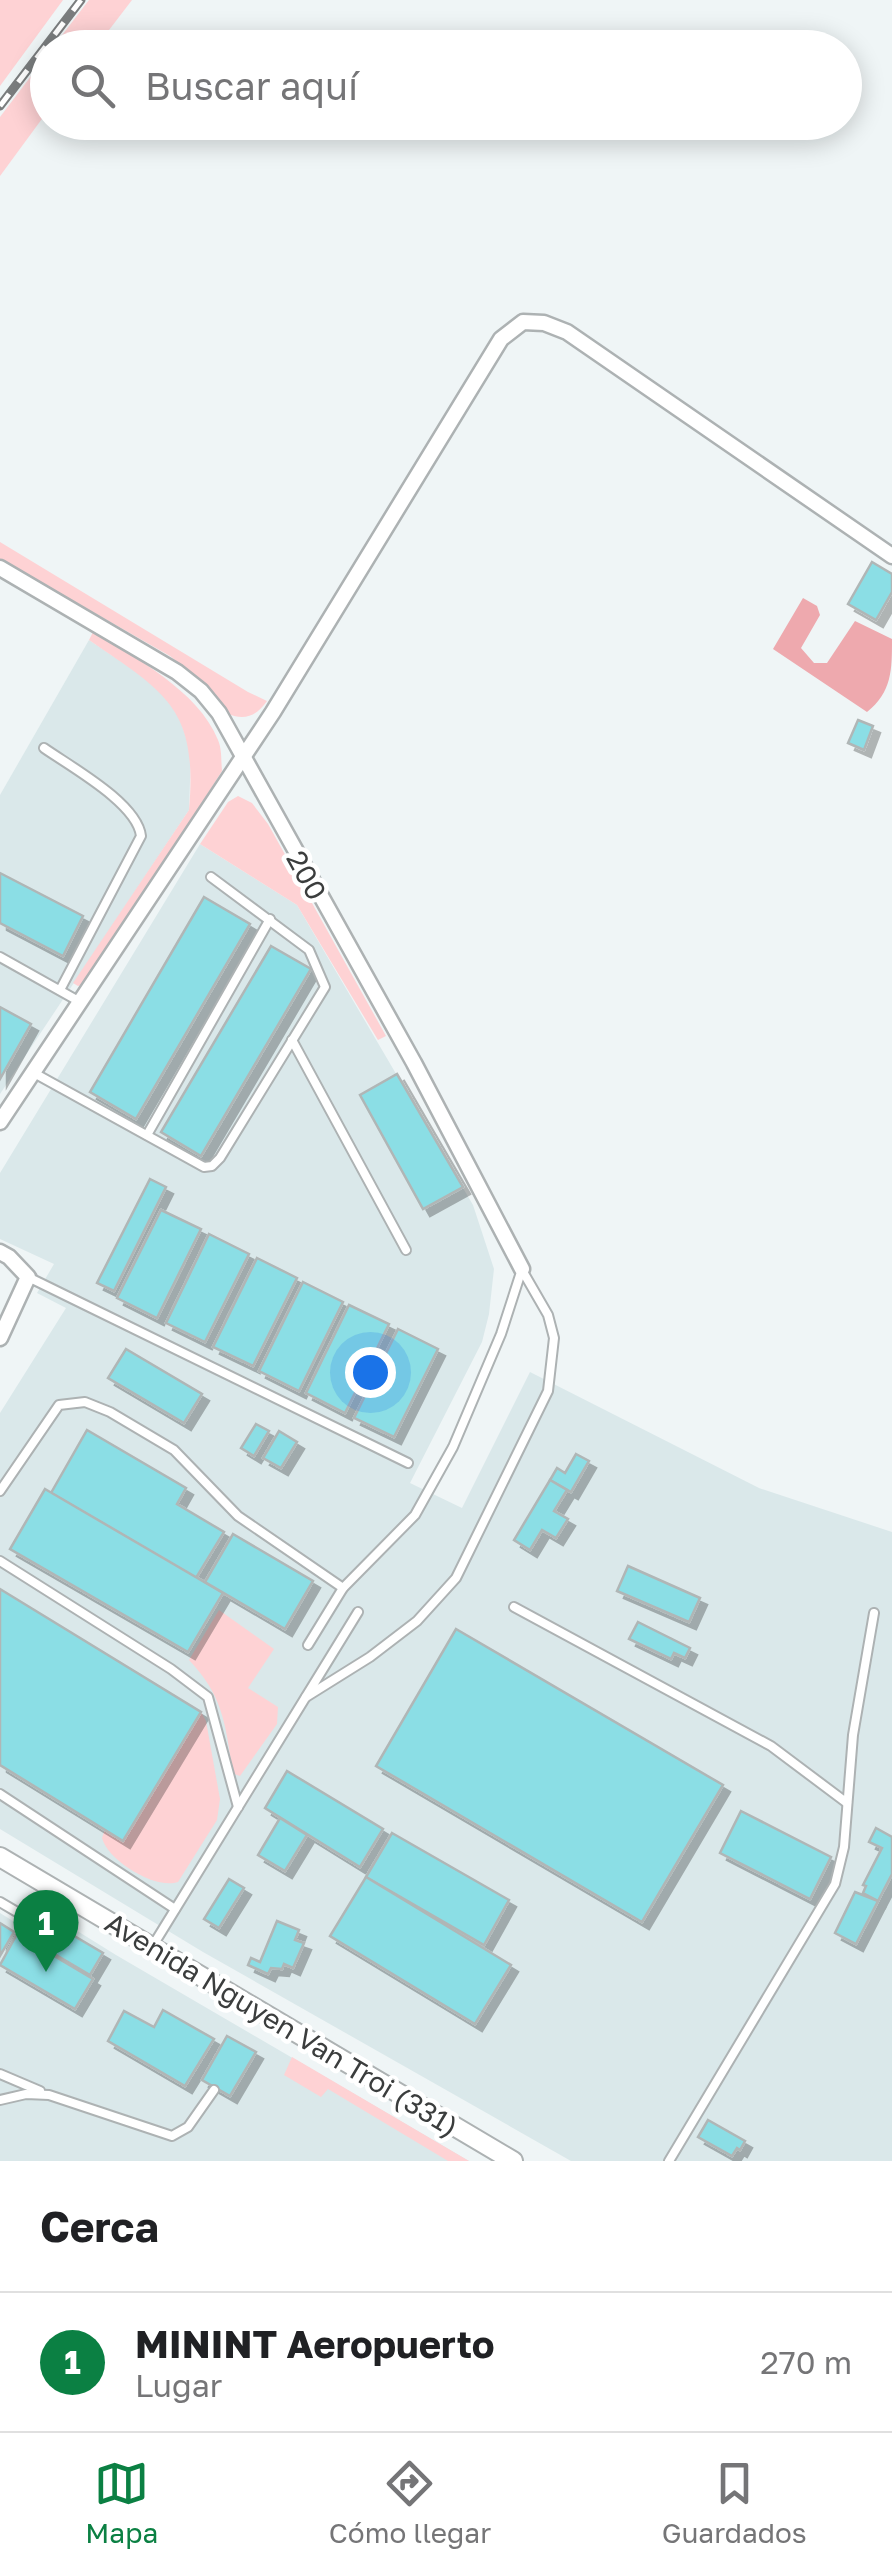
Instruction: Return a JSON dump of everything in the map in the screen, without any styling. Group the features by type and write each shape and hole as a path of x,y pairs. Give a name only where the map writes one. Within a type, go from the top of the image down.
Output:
{"street":[{"path":"0,1122 273,712 501,339 522,322 544,323 567,332 892,556"},
{"name":"200","path":"0,568 140,648 201,690 218,713 414,1063 522,1269"},
{"path":"0,1252 28,1277 0,1338"},
{"name":"Avenida Nguyen Van Troi (331)","path":"0,1857 512,2161"}],"lane":[{"path":"44,748 130,810 140,825 141,836 60,990"},
{"path":"34,1073 204,1167 212,1166 325,987 309,950 211,877"},
{"path":"147,1135 270,919"},
{"path":"0,957 82,1003"},
{"path":"292,1040 406,1250"},
{"path":"308,1645 344,1588 415,1515 454,1447 501,1334 522,1269"},
{"path":"306,1697 370,1657 416,1621 456,1578 548,1391 554,1338 548,1315 522,1269"},
{"path":"28,1277 408,1463"},
{"path":"0,1491 58,1405 85,1402 110,1412 174,1450 238,1516 344,1588"},
{"path":"0,1560 172,1669 208,1697 238,1807"},
{"path":"514,1607 771,1746 848,1802"},
{"path":"152,1947 358,1612"},
{"path":"669,2161 836,1884 842,1863 853,1735 874,1612"},
{"path":"0,1794 175,1909"},
{"path":"0,1902 17,1912"},
{"path":"0,2074 49,2095 172,2136 188,2127 214,2090"},
{"path":"0,2100 26,2094 49,2095"}],"shaded area":[{"path":"0,0 63,0 41,30 30,30 30,45 0,86"},
{"path":"89,0 132,0 109,30 66,30"},
{"path":"30,77 30,135 0,176 0,117"},
{"path":"0,542 267,701 251,715 228,714 202,682 170,656 0,559"},
{"path":"803,598 817,606 820,615 801,648 814,663 827,663 855,621 892,639 889,680 881,697 867,712 773,649"},
{"path":"94,630 164,678 196,706 218,740 222,771 100,964 85,984 78,986 73,983 189,810 188,748 182,725 157,690 89,640"},
{"path":"89,640 147,679 180,719 191,753 189,810 0,1094 0,795"},
{"path":"238,796 252,803 268,824 386,1036 378,1040 297,905 200,844 228,802"},
{"path":"200,844 297,905 473,1205 494,1269 489,1314 482,1342 410,1483 462,1508 530,1372 759,1488 892,1532 892,2161 571,2161 203,1952 0,1829 0,1413 66,1308 37,1293 54,1264 0,1239 0,1173"},
{"path":"219,1610 274,1649 248,1688 278,1707 277,1724 240,1776 234,1774 215,1697 189,1660"},
{"path":"201,1712 220,1799 217,1820 178,1882 158,1882 123,1864 102,1838 105,1829"},
{"path":"34,1904 469,2161 0,2161 0,1913 21,1926"},
{"path":"292,2057 469,2161 448,2161 328,2089 321,2097 284,2075"}],"building":[{"path":"872,562 892,574 892,592 876,620 848,604"},
{"path":"858,720 873,726 864,750 848,743"},
{"path":"0,873 83,916 63,956 0,923"},
{"path":"204,897 250,924 136,1119 90,1092"},
{"path":"271,946 311,969 201,1156 161,1132"},
{"path":"0,1007 31,1024 0,1079"},
{"path":"397,1074 463,1187 423,1209 360,1095"},
{"path":"150,1179 166,1187 114,1291 97,1283"},
{"path":"161,1210 201,1229 157,1318 117,1298"},
{"path":"209,1234 249,1254 205,1342 166,1323"},
{"path":"257,1258 297,1278 253,1366 213,1347"},
{"path":"303,1282 343,1302 299,1391 259,1371"},
{"path":"349,1305 389,1324 345,1413 306,1393"},
{"path":"398,1329 438,1349 394,1437 354,1418"},
{"path":"126,1349 202,1394 184,1423 108,1378"},
{"path":"256,1424 269,1431 254,1456 241,1448"},
{"path":"87,1430 186,1488 177,1504 224,1532 196,1578 51,1493"},
{"path":"279,1431 297,1442 281,1468 263,1458"},
{"path":"576,1454 589,1461 571,1492 550,1480 557,1468 565,1473"},
{"path":"550,1480 567,1490 554,1511 568,1519 556,1538 542,1530 530,1550 514,1540"},
{"path":"45,1489 223,1593 188,1652 10,1549"},
{"path":"233,1534 313,1581 285,1629 205,1582"},
{"path":"628,1566 700,1598 689,1622 617,1591"},
{"path":"0,1589 201,1712 123,1841 0,1765"},
{"path":"638,1622 690,1648 685,1658 674,1653 671,1659 629,1639"},
{"path":"456,1629 723,1785 642,1922 376,1766"},
{"path":"287,1771 383,1829 360,1867 265,1808"},
{"path":"741,1811 831,1857 810,1899 720,1853"},
{"path":"280,1818 307,1835 285,1871 258,1855"},
{"path":"876,1828 892,1837 892,1874 878,1901 863,1893 863,1885 882,1848 869,1842"},
{"path":"392,1833 509,1900 484,1945 366,1877"},
{"path":"366,1877 511,1965 475,2024 330,1936"},
{"path":"229,1879 244,1888 219,1928 204,1919"},
{"path":"855,1892 878,1901 856,1944 835,1933"},
{"path":"37,1914 103,1953 90,1975 24,1936"},
{"path":"277,1921 299,1930 295,1940 304,1943 293,1968 284,1964 282,1969 271,1968 268,1974 248,1965 251,1958 260,1962"},
{"path":"0,1923 14,1932 0,1956"},
{"path":"17,1934 93,1979 75,2009 0,1965"},
{"path":"163,2010 214,2039 185,2086 108,2041 124,2011 154,2027"},
{"path":"227,2036 256,2052 230,2096 202,2080"},
{"path":"708,2120 745,2141 740,2150 737,2148 732,2156 698,2137"}],"railway":[{"path":"58,30 81,0"},
{"path":"0,106 30,67"}],"place":[{"name":"MININT Aeropuerto","path":"46,1972"}]}
